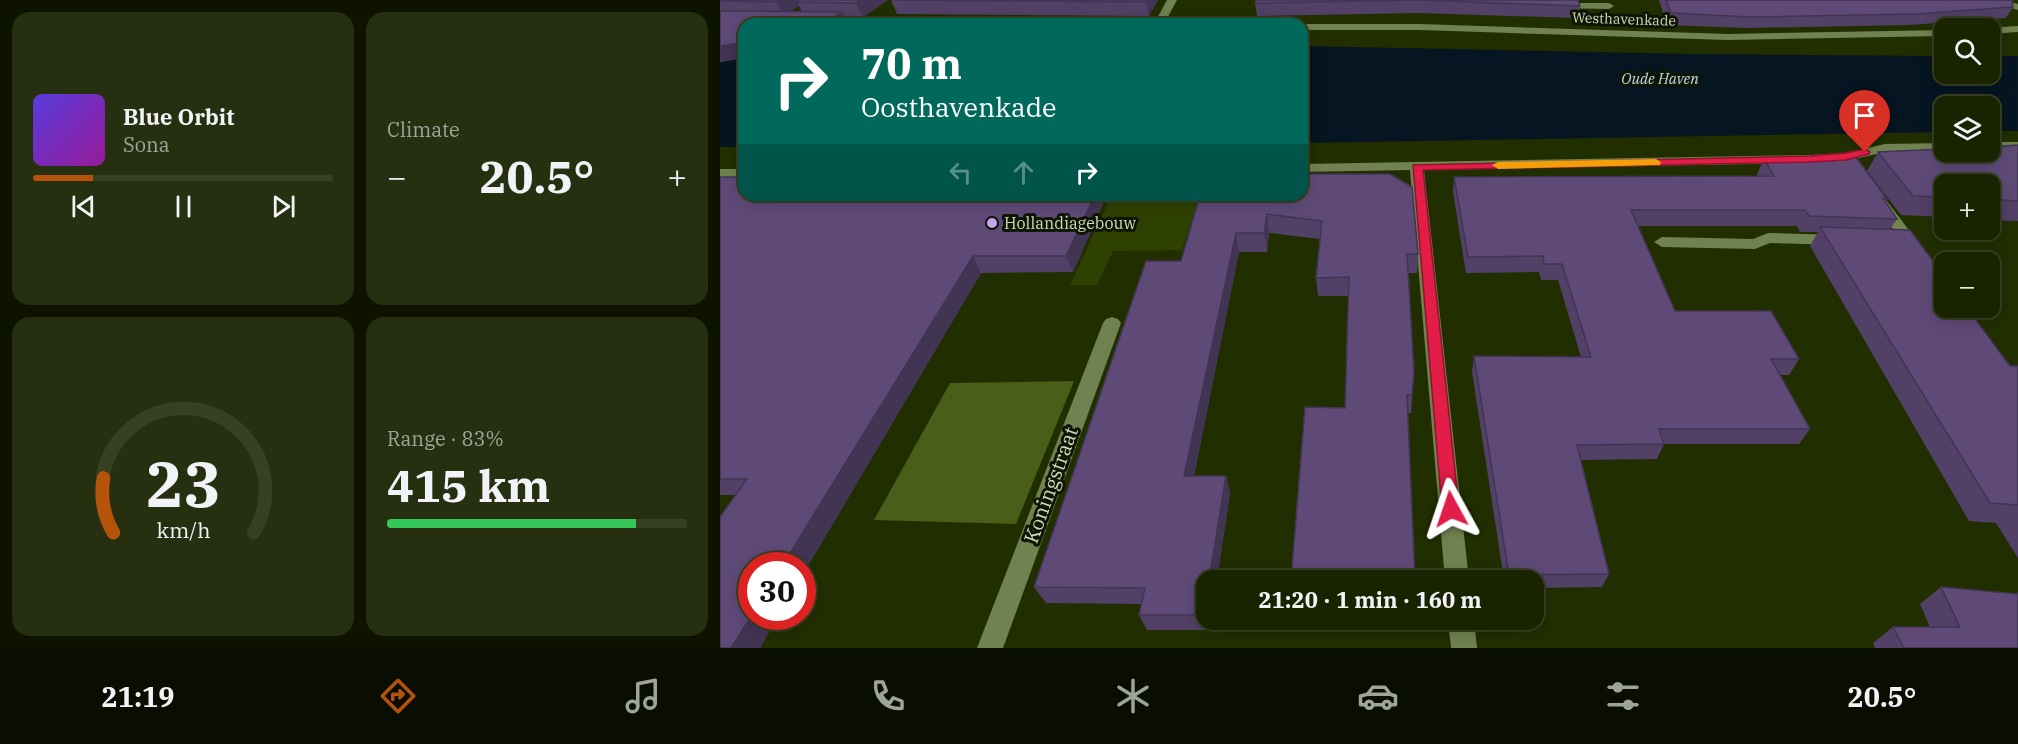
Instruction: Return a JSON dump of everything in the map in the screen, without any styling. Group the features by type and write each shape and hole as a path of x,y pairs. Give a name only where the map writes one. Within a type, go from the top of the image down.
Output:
{"street":[{"path":"1162,18 1172,0"},
{"path":"1992,0 2015,4"},
{"path":"1550,5 1613,16"},
{"name":"Westhavenkade","path":"1308,27 1613,16 1728,37 1934,33"},
{"path":"2000,30 2018,29"},
{"path":"2000,146 2018,146"},
{"path":"1308,168 1846,156 1885,148 1934,147"},
{"path":"1846,156 1860,175"},
{"path":"1417,167 1457,570"},
{"path":"720,173 738,173"},
{"path":"1874,194 1934,274"},
{"path":"1662,242 1755,244 1768,238 1851,240"},
{"path":"1886,241 1910,242"},
{"name":"Koningstraat","path":"990,648 1112,323"},
{"path":"1462,630 1464,648"}],"green space":[{"path":"1109,201 1198,201 1182,250 1113,251 1097,285 1070,285"},
{"path":"1074,381 1016,524 874,520 950,383"}],"water":[{"name":"Oude Haven","path":"1308,46 1691,54 1934,56 1934,84 2000,84 2000,56 2018,56 2018,131 2000,131 2000,96 1934,96 1934,132 1308,143"},
{"path":"738,48 738,147 720,147 720,51"}],"building":[{"path":"720,0 779,0 776,2"},
{"path":"799,0 861,0 856,3 797,2"},
{"path":"891,0 1147,0 1146,2"},
{"path":"1256,0 1419,0 1255,3"},
{"path":"1419,0 1578,0 1580,6"},
{"path":"1666,0 2012,0 2013,7 1915,14 1750,17 1671,13"},
{"path":"720,11 842,12 832,18 738,18 738,43 720,46"},
{"path":"2018,145 2018,201 2000,200 2000,174 1934,174 1934,197 1913,196 1878,152 1934,149 1934,162 2000,162 2000,146"},
{"path":"1855,156 1887,199 1883,198 1897,219 1809,216 1805,210 1631,210 1675,311 1771,311 1799,359 1771,359 1810,429 1659,429 1664,444 1577,445 1609,574 1544,575 1544,570 1508,570 1474,356 1591,357 1562,264 1544,264 1543,256 1468,257 1454,177 1774,176 1764,159 1833,161 1829,158"},
{"path":"1308,174 1390,174 1412,187 1418,254 1407,254 1414,371 1412,395 1407,395 1415,570 1292,570 1305,407 1345,408 1349,277 1316,278 1322,221 1267,214 1264,233 1236,233 1184,476 1226,476 1211,570 1196,570 1196,615 1139,615 1145,588 1034,587 1146,261 1181,261 1198,201 1308,201"},
{"path":"720,177 738,177 738,201 1092,201 1066,256 973,256 791,552 738,552 738,630 742,630 731,648 720,648 720,517 747,479 720,479"},
{"path":"1820,227 1910,230 1934,262 1934,318 1974,318 2010,366 2018,366 2018,505 1990,503"},
{"path":"1941,587 2018,594 2018,648 1904,648 1893,627 1960,627"}],"slow traffic":[{"path":"1498,165 1656,162"}],"place":[{"name":"Hollandiagebouw","path":"992,223"}],"route":[{"path":"1451,509 1417,167 1810,159 1865,152"}]}
